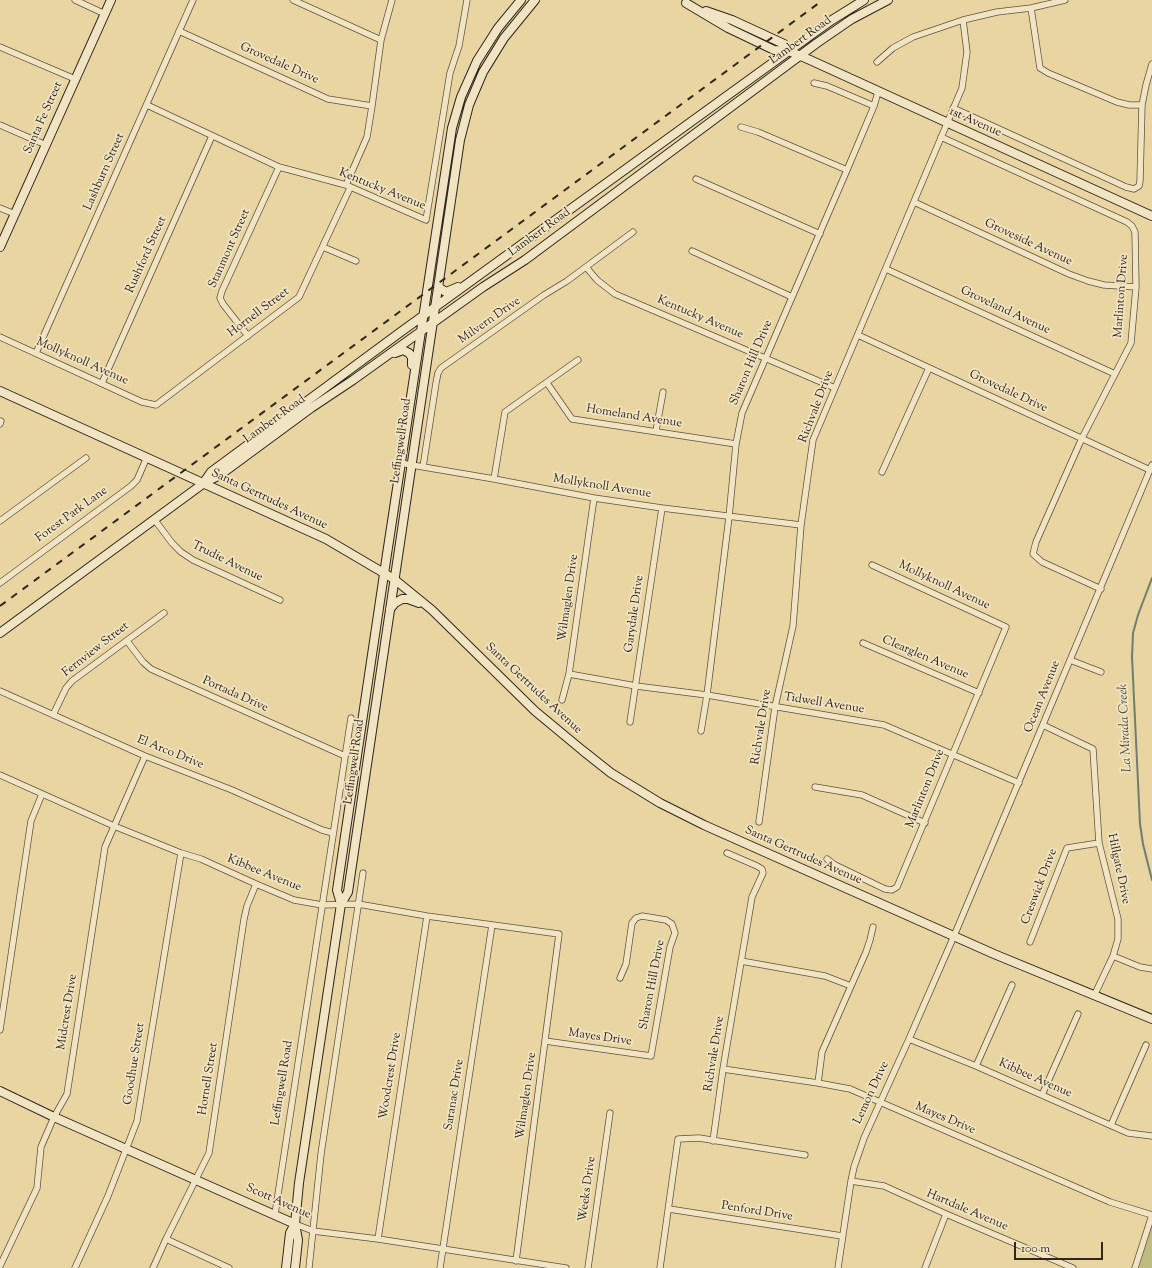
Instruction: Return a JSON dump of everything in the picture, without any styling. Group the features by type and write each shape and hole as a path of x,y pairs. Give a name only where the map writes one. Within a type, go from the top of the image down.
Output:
{"main road":[{"name":"Santa Fe Street","path":"0,247 111,0"},
{"name":"Leffingwell Road","path":"295,1268 298,1240 295,1224 300,1175 340,904 337,890 448,148 457,108 469,77 485,47 498,28 521,0"},
{"name":"Leffingwell Road","path":"340,904 348,892 460,140 469,105 483,72 494,53 514,25 536,0"},
{"name":"Lambert Road","path":"204,483 211,472 434,308 832,20 864,0"},
{"name":"Lambert Road","path":"0,633 204,483 220,475 311,408 525,260 817,43 852,19 888,0"},
{"name":"1st Avenue","path":"682,1 750,28 784,44 789,51"},
{"name":"1st Avenue","path":"682,1 724,26 774,50 789,51 1152,216"},
{"path":"724,26 726,21 744,30 750,28"},
{"path":"438,287 446,292 451,291 475,278"},
{"path":"375,365 399,351 406,351 412,357 413,378"},
{"name":"Santa Gertrudes Avenue","path":"0,391 326,539 384,573 432,610 535,710 582,750 612,773 660,803 704,825 954,936 1094,996 1152,1019"},
{"path":"389,614 394,602 404,598 413,600 432,610"},
{"name":"Scott Avenue","path":"0,1091 54,1117 295,1224"},
{"name":"Leffingwell Road","path":"286,1268 289,1236 295,1224"}],"street":[{"path":"74,0 105,14"},
{"name":"Lashburn Street","path":"36,353 194,0"},
{"path":"293,0 381,40"},
{"name":"Hornell Street","path":"156,405 299,297 323,246 367,137 381,40 392,0"},
{"name":"Kentucky Avenue","path":"147,105 278,166 348,187 426,220 450,73 459,46 467,0"},
{"path":"876,62 893,48 913,37 963,20 997,12 1031,8 1065,0"},
{"path":"1031,8 1040,68 1048,73 1117,102 1129,105 1142,105"},
{"name":"Richvale Drive","path":"759,822 775,707 793,626 801,525 813,440 962,88 967,52 963,20"},
{"name":"Grovedale Drive","path":"179,31 328,98 372,106"},
{"path":"0,47 75,79"},
{"path":"953,108 1126,187 1134,189 1139,186 1140,181 1142,105 1152,64"},
{"path":"814,83 827,86 874,106"},
{"name":"Sharon Hill Drive","path":"701,731 707,695 729,517 736,444 742,413 820,234 874,106 878,92"},
{"path":"0,125 46,145"},
{"path":"741,127 758,132 847,170"},
{"name":"Rushford Street","path":"102,383 212,136"},
{"name":"Marlinton Drive","path":"941,137 1127,222 1132,226 1136,235 1136,287 1131,343 1082,438 1036,542 1033,554 1042,562 1101,588"},
{"name":"Stanmont Street","path":"248,336 220,298 278,166"},
{"path":"696,179 820,234"},
{"name":"Groveside Avenue","path":"914,202 1088,281 1104,285 1136,287"},
{"path":"0,208 15,214"},
{"name":"Milvern Drive","path":"423,467 436,382 441,368 567,281 633,232"},
{"path":"323,246 356,261"},
{"path":"692,251 792,297"},
{"name":"Kentucky Avenue","path":"586,267 597,280 614,294 835,388"},
{"name":"Groveland Avenue","path":"886,269 1115,374"},
{"name":"Grovedale Drive","path":"858,335 1082,438 1151,468"},
{"name":"Mollyknoll Avenue","path":"0,337 142,402 156,405"},
{"path":"494,479 505,412 578,360"},
{"path":"882,472 929,368"},
{"name":"Homeland Avenue","path":"547,383 572,419 736,444"},
{"path":"656,431 663,392"},
{"name":"Forest Park Lane","path":"0,582 131,486 137,480 147,457"},
{"path":"0,521 86,458"},
{"name":"Mollyknoll Avenue","path":"400,463 594,498 729,517 801,525"},
{"name":"Ocean Avenue","path":"954,936 1151,468"},
{"name":"Wilmaglen Drive","path":"562,700 569,674 594,498"},
{"name":"Garydale Drive","path":"630,722 662,508"},
{"name":"Trudie Avenue","path":"154,519 172,543 181,552 193,560 280,600"},
{"name":"Mollyknoll Avenue","path":"872,565 1006,627"},
{"name":"Fernview Street","path":"53,714 66,688 72,682 164,613"},
{"name":"Marlinton Drive","path":"827,858 835,865 885,889 892,890 897,887 1006,627"},
{"name":"Portada Drive","path":"127,641 143,662 151,669 345,756"},
{"name":"Clearglen Avenue","path":"863,643 979,693"},
{"path":"1070,660 1101,672"},
{"name":"Tidwell Avenue","path":"569,674 636,686 707,695 884,725 1019,783"},
{"name":"El Arco Drive","path":"0,691 145,756 232,790 322,830 333,832"},
{"name":"Leffingwell Road","path":"275,1214 351,718"},
{"name":"Hillgate Drive","path":"1043,725 1092,749 1099,843 1118,919 1118,939 1094,996"},
{"name":"Midcrest Drive","path":"0,1266 36,1188 41,1147 54,1117 67,1094 105,847 145,756"},
{"name":"Kibbee Avenue","path":"0,775 114,826 181,853 202,859 294,900 322,905 358,904 427,916 559,934"},
{"path":"815,787 862,795 925,823"},
{"path":"0,1030 31,821 42,794"},
{"name":"Creswick Drive","path":"1030,942 1067,848 1099,843"},
{"name":"Goodhue Street","path":"75,1268 108,1196 137,1121 181,853"},
{"name":"Richvale Drive","path":"713,1141 723,1069 752,897 763,873 762,869 757,866 727,853"},
{"path":"309,1268 321,1154 363,872"},
{"name":"Hornell Street","path":"153,1268 209,1153 244,919 247,906 256,884"},
{"name":"Woodcrest Drive","path":"378,1239 427,916"},
{"name":"Sharon Hill Drive","path":"620,978 626,964 632,923 636,918 642,916 666,920 672,924 675,933 670,947 651,1056"},
{"name":"Saranac Drive","path":"440,1268 492,925"},
{"path":"818,1083 822,1052 870,940 873,927"},
{"name":"Wilmaglen Drive","path":"516,1261 559,934"},
{"name":"Lemon Drive","path":"838,1268 851,1181 864,1138 954,936"},
{"path":"1112,956 1140,967 1152,969"},
{"path":"741,961 825,976 851,986"},
{"path":"976,1066 1012,985"},
{"path":"1042,1095 1078,1014"},
{"name":"Kibbee Avenue","path":"909,1039 976,1066 1128,1133 1152,1136"},
{"name":"Mayes Drive","path":"545,1041 651,1056"},
{"path":"1111,1125 1146,1045"},
{"name":"Mayes Drive","path":"723,1069 850,1089 1110,1202 1152,1215"},
{"name":"Weeks Drive","path":"588,1268 610,1113"},
{"path":"660,1268 678,1139 699,1138 806,1155"},
{"name":"Hartdale Avenue","path":"851,1181 884,1186 1073,1268"},
{"name":"Penford Drive","path":"669,1209 842,1236"},
{"path":"925,1268 946,1214"},
{"path":"1135,1268 1152,1215"},
{"name":"Scott Avenue","path":"295,1224 314,1231 443,1248 566,1268"},
{"path":"166,1239 229,1268"}],"shaded area":[{"path":"1152,1223 1152,1268 1139,1268"}],"waterway":[{"name":"La Mirada Creek","path":"1152,578 1133,633 1132,657 1140,824 1143,844 1152,880"}],"railway":[{"path":"0,606 823,0"}]}
